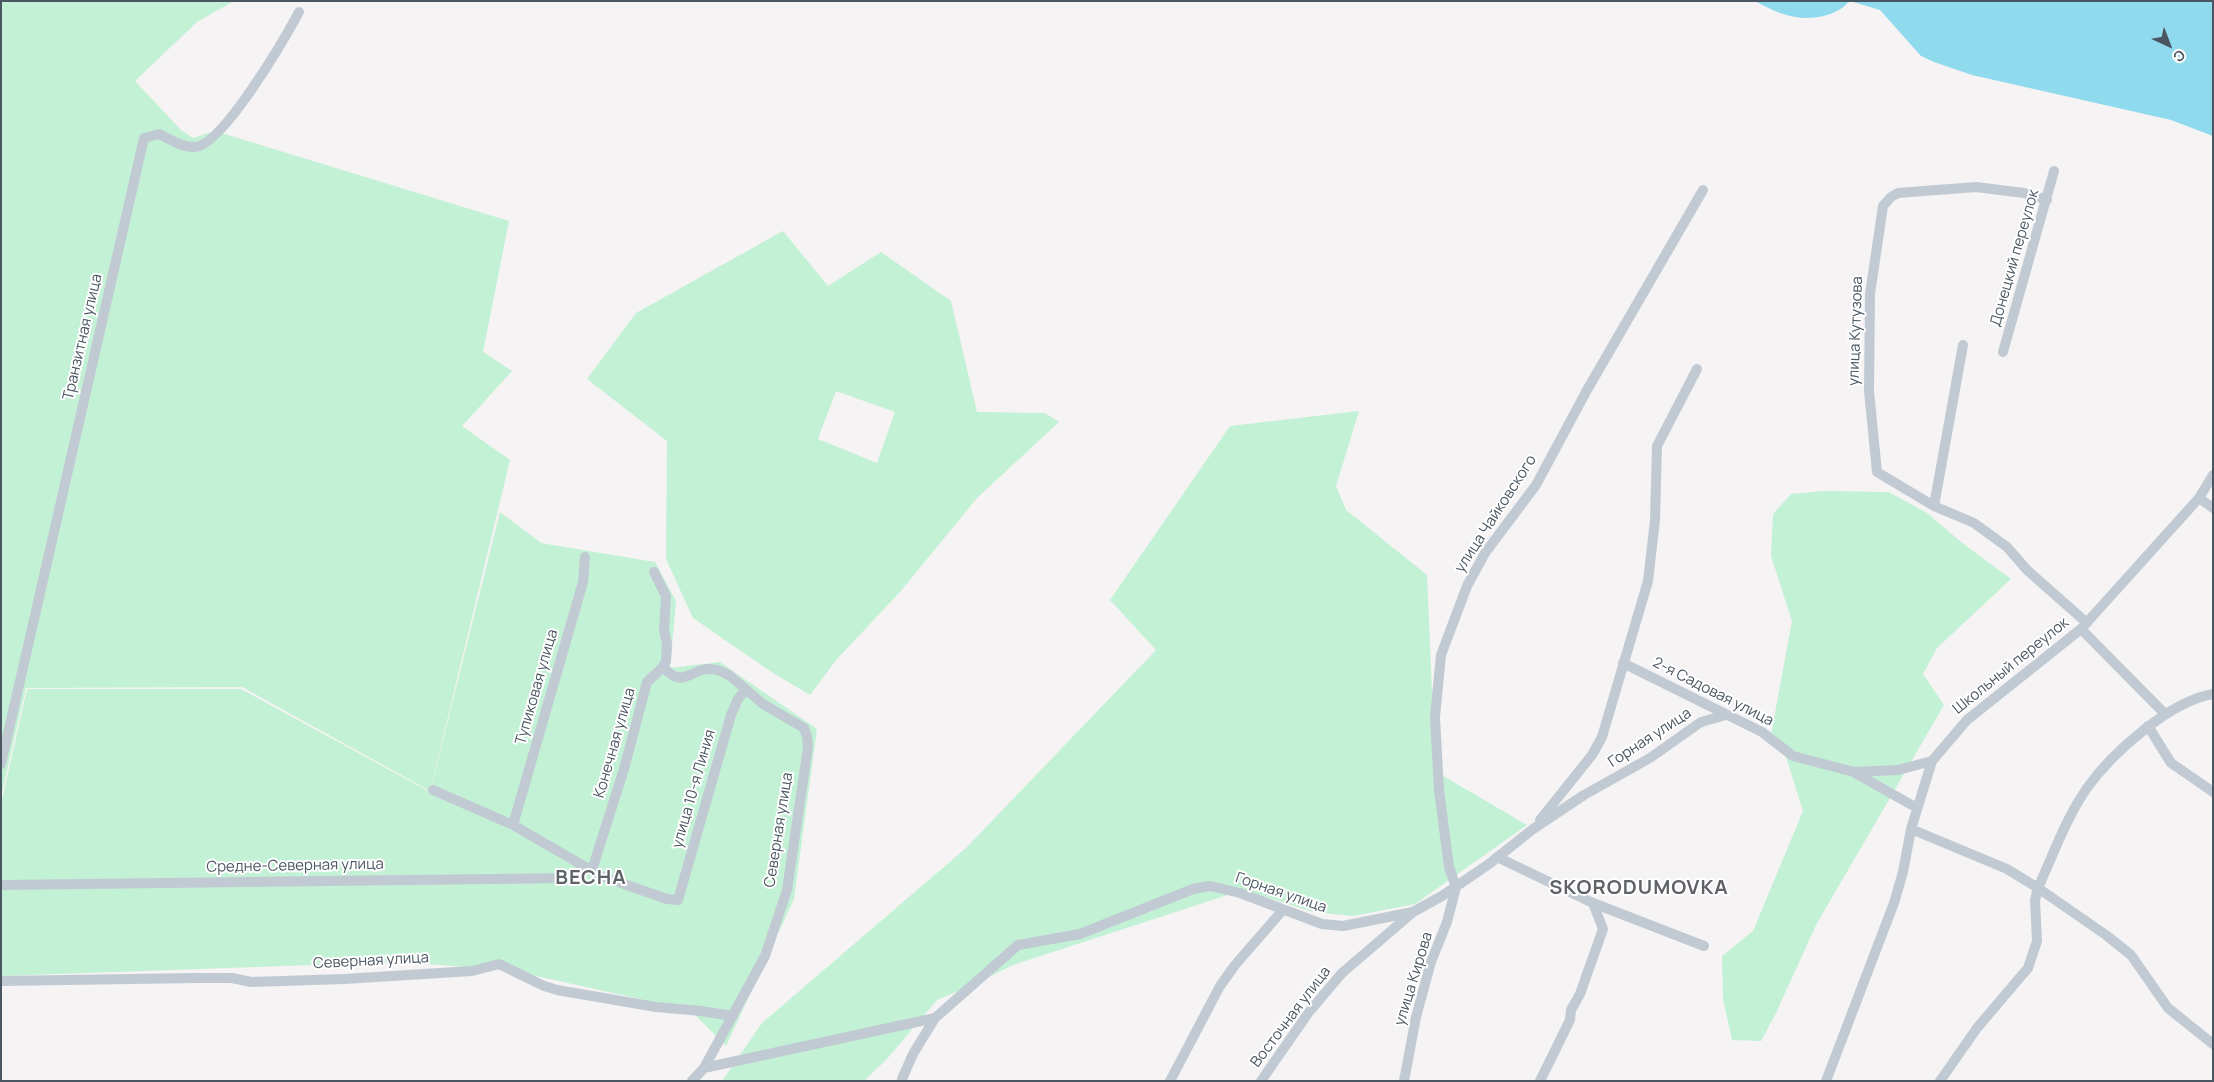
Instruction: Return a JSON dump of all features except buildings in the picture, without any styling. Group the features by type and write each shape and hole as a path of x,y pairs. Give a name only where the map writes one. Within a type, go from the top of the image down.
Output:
{"street":[{"name":"Транзитная улица","path":"1,764 144,138 159,134 177,143 195,147 213,139 234,113 281,45 299,12"},
{"name":"Донецкий переулок","path":"2003,352 2054,171"},
{"name":"улица Кутузова","path":"2047,200 2024,194 1976,187 1898,193 1891,197 1883,206 1870,294 1869,391 1877,472 1934,506 1974,523 2007,547 2027,570 2084,626 2165,714"},
{"name":"улица Чайковского","path":"1456,887 1449,867 1439,790 1435,717 1441,655 1467,586 1485,553 1536,485 1587,390 1703,190"},
{"path":"1934,506 1963,345"},
{"path":"1533,829 1592,756 1602,737 1648,581 1655,520 1657,446 1697,369"},
{"name":"Школьный переулок","path":"1826,1081 1894,903 1903,872 1911,829 1932,761 1967,720 2084,626 2199,498 2213,475"},
{"path":"2199,498 2213,508"},
{"name":"Тупиковая улица","path":"513,825 582,582 585,557"},
{"name":"Конечная улица","path":"588,868 624,769 648,682 663,667 666,661 668,644 664,630 666,596 654,572"},
{"name":"2-я Садовая улица","path":"1624,663 1762,732 1793,756 1854,772 1898,770 1932,761"},
{"path":"663,667 669,673 681,678 689,677 702,670 720,670 729,675 746,690"},
{"name":"Северная улица","path":"692,1081 704,1068 765,956 787,890 808,747 804,728 782,716 746,690"},
{"name":"улица 10-я Линия","path":"588,868 667,899 678,900 731,715 738,699 746,690"},
{"path":"1940,1081 1976,1028 2028,968 2037,941 2035,900 2038,888 2073,812 2088,787 2120,752 2148,726 2189,701 2213,694"},
{"name":"Горная улица","path":"903,1080 913,1054 935,1018 1018,945 1080,934 1192,889 1210,886 1240,893 1282,911 1322,924 1343,926 1413,912 1456,887 1533,829 1584,795 1650,758 1701,722 1726,715"},
{"path":"2148,726 2171,764 2213,792"},
{"path":"1854,772 1917,808"},
{"path":"433,790 513,825 588,868"},
{"path":"1911,829 1985,859 2038,888 2106,935 2130,955 2168,1008 2213,1044"},
{"path":"1497,857 1593,903 1704,946"},
{"name":"Средне-Северная улица","path":"1,885 573,878 588,868"},
{"name":"улица Кирова","path":"1404,1081 1416,1017 1431,962 1447,922 1456,887"},
{"path":"1540,1081 1570,1020 1571,1010 1580,994 1603,929 1593,903"},
{"path":"1170,1081 1220,986 1235,965 1282,911"},
{"name":"Восточная улица","path":"1261,1081 1310,1012 1342,973 1413,912"},
{"name":"Северная улица","path":"1,981 232,978 251,982 344,979 472,971 499,964 544,986 557,990 648,1006 733,1016"},
{"path":"704,1068 935,1018"}],"green space":[{"path":"1,1 234,1 197,22 135,81 181,130 193,138 215,131 509,221 483,352 512,371 462,426 510,460 430,791 242,687 26,688 1,797"},
{"path":"783,231 828,286 881,252 951,301 977,412 1045,413 1059,422 977,498 900,592 837,659 810,695 773,673 693,618 666,559 667,441 587,379 636,313","holes":["836,391 895,412 877,463 818,439"]},
{"path":"1359,411 1336,486 1346,510 1427,575 1434,738 1433,770 1527,825 1415,904 1353,916 1313,912 1243,890 1013,965 937,1000 886,1060 864,1081 722,1081 762,1023 966,848 1156,650 1110,600 1230,426"},
{"path":"1823,491 1889,492 1927,513 1961,542 2011,579 1937,648 1923,674 1944,705 1816,925 1776,1013 1761,1041 1732,1040 1723,999 1722,956 1753,931 1803,811 1785,754 1770,740 1792,621 1771,556 1773,514 1791,494"},
{"path":"500,512 541,543 655,562 676,601 670,668 720,662 817,729 794,899 726,1046 690,1010 509,970 398,962 1,976 1,804 27,689 241,689 430,792"}],"water":[{"path":"1755,1 1850,1 1839,10 1827,15 1806,18 1775,11"},
{"path":"1850,1 2213,1 2213,136 2171,120 1972,75 1934,62 1921,56 1880,10"}],"district":[{"name":"ВЕСНА","path":"591,878"},
{"name":"SKORODUMOVKA","path":"1639,888"}]}
